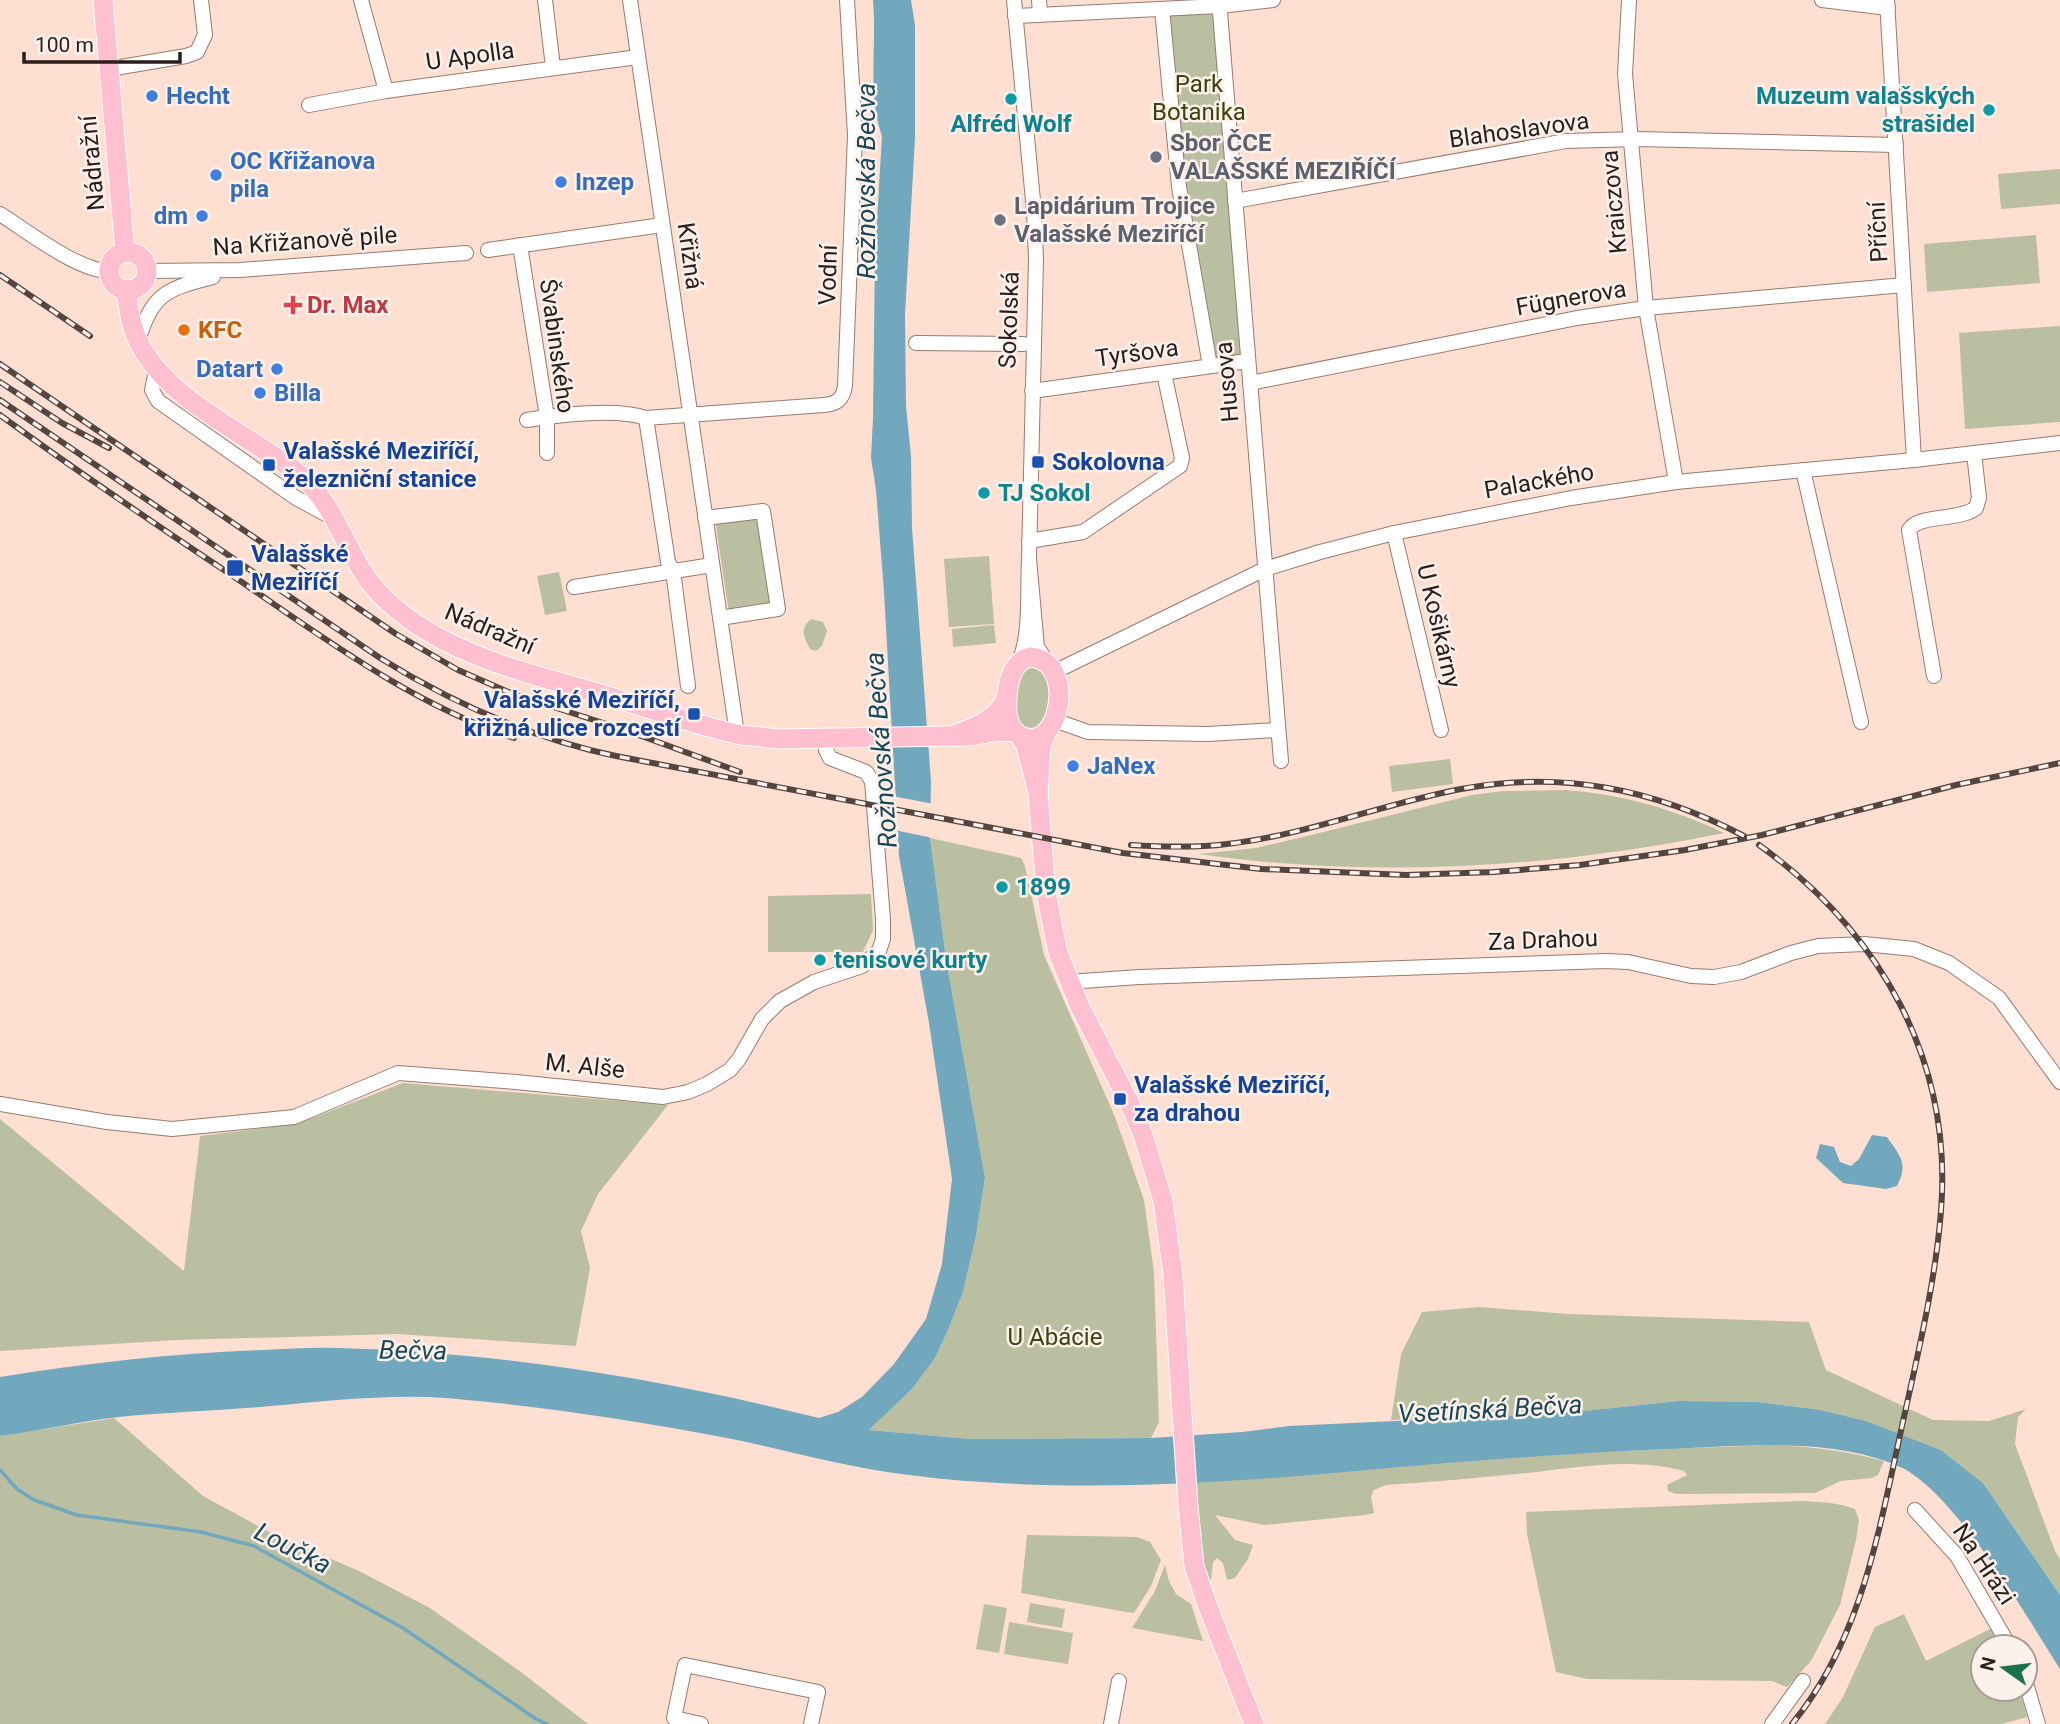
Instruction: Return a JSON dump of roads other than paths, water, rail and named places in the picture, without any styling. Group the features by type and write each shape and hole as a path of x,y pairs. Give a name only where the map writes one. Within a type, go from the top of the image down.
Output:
{"main road":[{"name":"Nádražní","path":"103,0 125,252"},
{"path":"125,252 139,255 146,264 147,271 140,285 126,289 116,285 109,271 113,258 125,252"},
{"name":"Nádražní","path":"126,289 130,318 138,341 156,371 182,394 314,487 335,519 362,570 380,594 416,622 447,641 501,664 737,734 779,739 976,737 996,730 1017,734"},
{"path":"1017,665 1030,657 1050,667"},
{"name":"Sokolská","path":"1017,665 1010,678 1007,695 1008,720 1026,746 1038,793"},
{"name":"Sokolská","path":"1050,667 1058,698 1050,727 1041,746 1038,793 1044,878 1053,936 1069,982"},
{"name":"Nádražní","path":"947,737 990,719 999,710 1007,695"},
{"path":"1017,734 1031,738 1050,727"},
{"path":"1069,982 1129,1102 1143,1135 1163,1201 1173,1275 1192,1550 1198,1579 1254,1724"}],"street":[{"path":"108,69 197,52 205,36 201,0"},
{"path":"361,0 387,91"},
{"path":"545,0 553,67"},
{"name":"Křižná","path":"630,0 737,734"},
{"name":"Vodní","path":"690,414 824,405 839,401 844,392 855,135 847,0"},
{"name":"Sokolská","path":"1014,0 1035,231 1029,559 1025,636 1022,655 1017,665"},
{"path":"1039,0 1040,15"},
{"path":"1015,16 1162,9 1273,0"},
{"name":"Kraiczova","path":"1629,0 1625,74 1646,308 1676,482"},
{"path":"1822,0 1888,4"},
{"name":"Husova","path":"1220,3 1281,761"},
{"name":"Příční","path":"1888,4 1914,460"},
{"path":"1162,9 1179,187 1210,366"},
{"name":"U Apolla","path":"309,105 387,91 638,57"},
{"name":"Blahoslavova","path":"1236,201 1566,141 1631,139 1896,145"},
{"path":"0,214 78,262 92,269 109,271"},
{"path":"488,250 638,223 663,225"},
{"name":"Švabinského","path":"520,245 547,417 547,453"},
{"name":"Na Křižanově pile","path":"147,271 240,270 466,253"},
{"path":"138,341 148,313 161,297 183,285 240,270"},
{"name":"Fügnerova","path":"1250,383 1577,318 1646,308 1904,285"},
{"path":"916,343 1024,344"},
{"name":"Tyršova","path":"1032,391 1248,361"},
{"path":"1029,541 1083,532 1181,466 1182,458 1164,373"},
{"path":"527,420 630,413 646,418 690,414"},
{"path":"646,418 668,562 673,571 688,686"},
{"name":"Palackého","path":"1050,667 1265,569 1394,533 1558,500 1676,482 1768,478 1803,470 2060,443"},
{"path":"1934,676 1909,530 1916,523 1966,513 1976,508 1979,498 1974,453"},
{"path":"1803,470 1861,722"},
{"path":"705,518 763,511 778,609 720,618"},
{"name":"U Košikárny","path":"1394,533 1441,730"},
{"name":"Sokolská","path":"1029,559 1037,647 1050,667"},
{"path":"574,587 712,565"},
{"path":"1050,727 1088,732 1208,734 1278,730"},
{"name":"M. Alše","path":"0,1104 107,1122 173,1129 294,1117 398,1073 663,1097 688,1092 707,1084 734,1065 762,1019 780,1001 814,982 862,966 875,956 881,944 883,919 872,781 866,772 830,758 825,738"},
{"name":"Za Drahou","path":"1069,982 1152,976 1606,961 1628,962 1691,976 1714,977 1741,972 1807,948 1864,944 1904,947 1925,952 1955,967 1999,998 2060,1082"},
{"name":"Na Hrázi","path":"1915,1510 1957,1556 2002,1633"},
{"path":"701,1724 674,1718 685,1665 818,1692 811,1724"},
{"path":"1111,1724 1119,1681"},
{"path":"1772,1724 1803,1681"},
{"path":"2032,1703 2038,1724"}],"water":[{"path":"873,0 911,0 915,25 915,138 905,314 906,406 911,456 912,528 931,781 930,838 946,959 985,1178 976,1236 963,1292 948,1330 935,1358 912,1389 869,1430 970,1439 1151,1438 1289,1426 1565,1413 1678,1401 1758,1402 1821,1410 1866,1421 1941,1450 1983,1483 2060,1595 2060,1669 2009,1588 1965,1527 1919,1479 1898,1466 1871,1457 1815,1447 1757,1445 1633,1451 1480,1460 1195,1483 1080,1485 965,1481 886,1472 657,1425 552,1409 446,1398 358,1399 138,1415 0,1436 0,1377 164,1356 310,1348 459,1355 580,1370 700,1391 819,1418 838,1412 862,1397 894,1364 926,1319 942,1264 952,1179 929,1023 899,856 884,592 871,458 875,254 882,136 875,103"},
{"path":"1872,1135 1887,1137 1899,1155 1903,1165 1897,1186 1886,1189 1843,1183 1816,1158 1820,1144 1834,1147 1840,1162 1851,1166 1859,1159"}],"waterway":[{"name":"Loučka","path":"0,1470 17,1489 34,1500 77,1515 201,1532 254,1546 403,1628 547,1724"}],"railway":[{"path":"0,275 90,336"},
{"path":"0,364 396,634 458,670 513,694 625,730 740,772"},
{"path":"0,382 62,423 109,448"},
{"path":"0,400 380,658 436,690 494,718 554,740 616,756 1123,853 1261,869 1406,875 1580,865 1685,850 1762,835 1956,785 2060,763"},
{"path":"0,415 122,501 375,671 442,708 514,738"},
{"path":"1131,845 1203,846 1257,840 1432,795 1498,784 1535,782 1571,783 1642,795 1676,806 1744,836"},
{"path":"1759,845 1802,880 1840,918 1873,959 1900,1004 1921,1052 1935,1102 1942,1155 1941,1211 1929,1298 1873,1553 1849,1625 1834,1659 1792,1724"}],"place":[{"name":"Hecht","path":"152,96"},
{"name":"Alfréd Wolf","path":"1011,99"},
{"name":"Muzeum valašských strašidel","path":"1989,110"},
{"name":"Sbor ČCE VALAŠSKÉ MEZIŘÍČÍ","path":"1156,157"},
{"name":"OC Křižanova pila","path":"216,175"},
{"name":"Inzep","path":"561,182"},
{"name":"dm","path":"202,216"},
{"name":"Lapidárium Trojice Valašské Meziříčí","path":"1000,220"},
{"name":"Dr. Max","path":"293,305"},
{"name":"KFC","path":"184,330"},
{"name":"Datart","path":"277,369"},
{"name":"Billa","path":"260,393"},
{"name":"Sokolovna","path":"1038,462"},
{"name":"Valašské Meziříčí, železniční stanice","path":"269,465"},
{"name":"TJ Sokol","path":"984,493"},
{"name":"Valašské Meziříčí","path":"235,568"},
{"name":"Valašské Meziříčí, křižná ulice rozcestí","path":"694,714"},
{"name":"JaNex","path":"1073,766"},
{"name":"1899","path":"1002,887"},
{"name":"tenisové kurty","path":"820,960"},
{"name":"Valašské Meziříčí, za drahou","path":"1120,1099"}],"park label":[{"name":"Park Botanika","path":"1199,98"},
{"name":"U Abácie","path":"1055,1337"}],"water label":[{"name":"Rožnovská Bečva","path":"866,181"},
{"name":"Rožnovská Bečva","path":"881,750"},
{"name":"Bečva","path":"413,1350"},
{"name":"Vsetínská Bečva","path":"1490,1409"}]}
